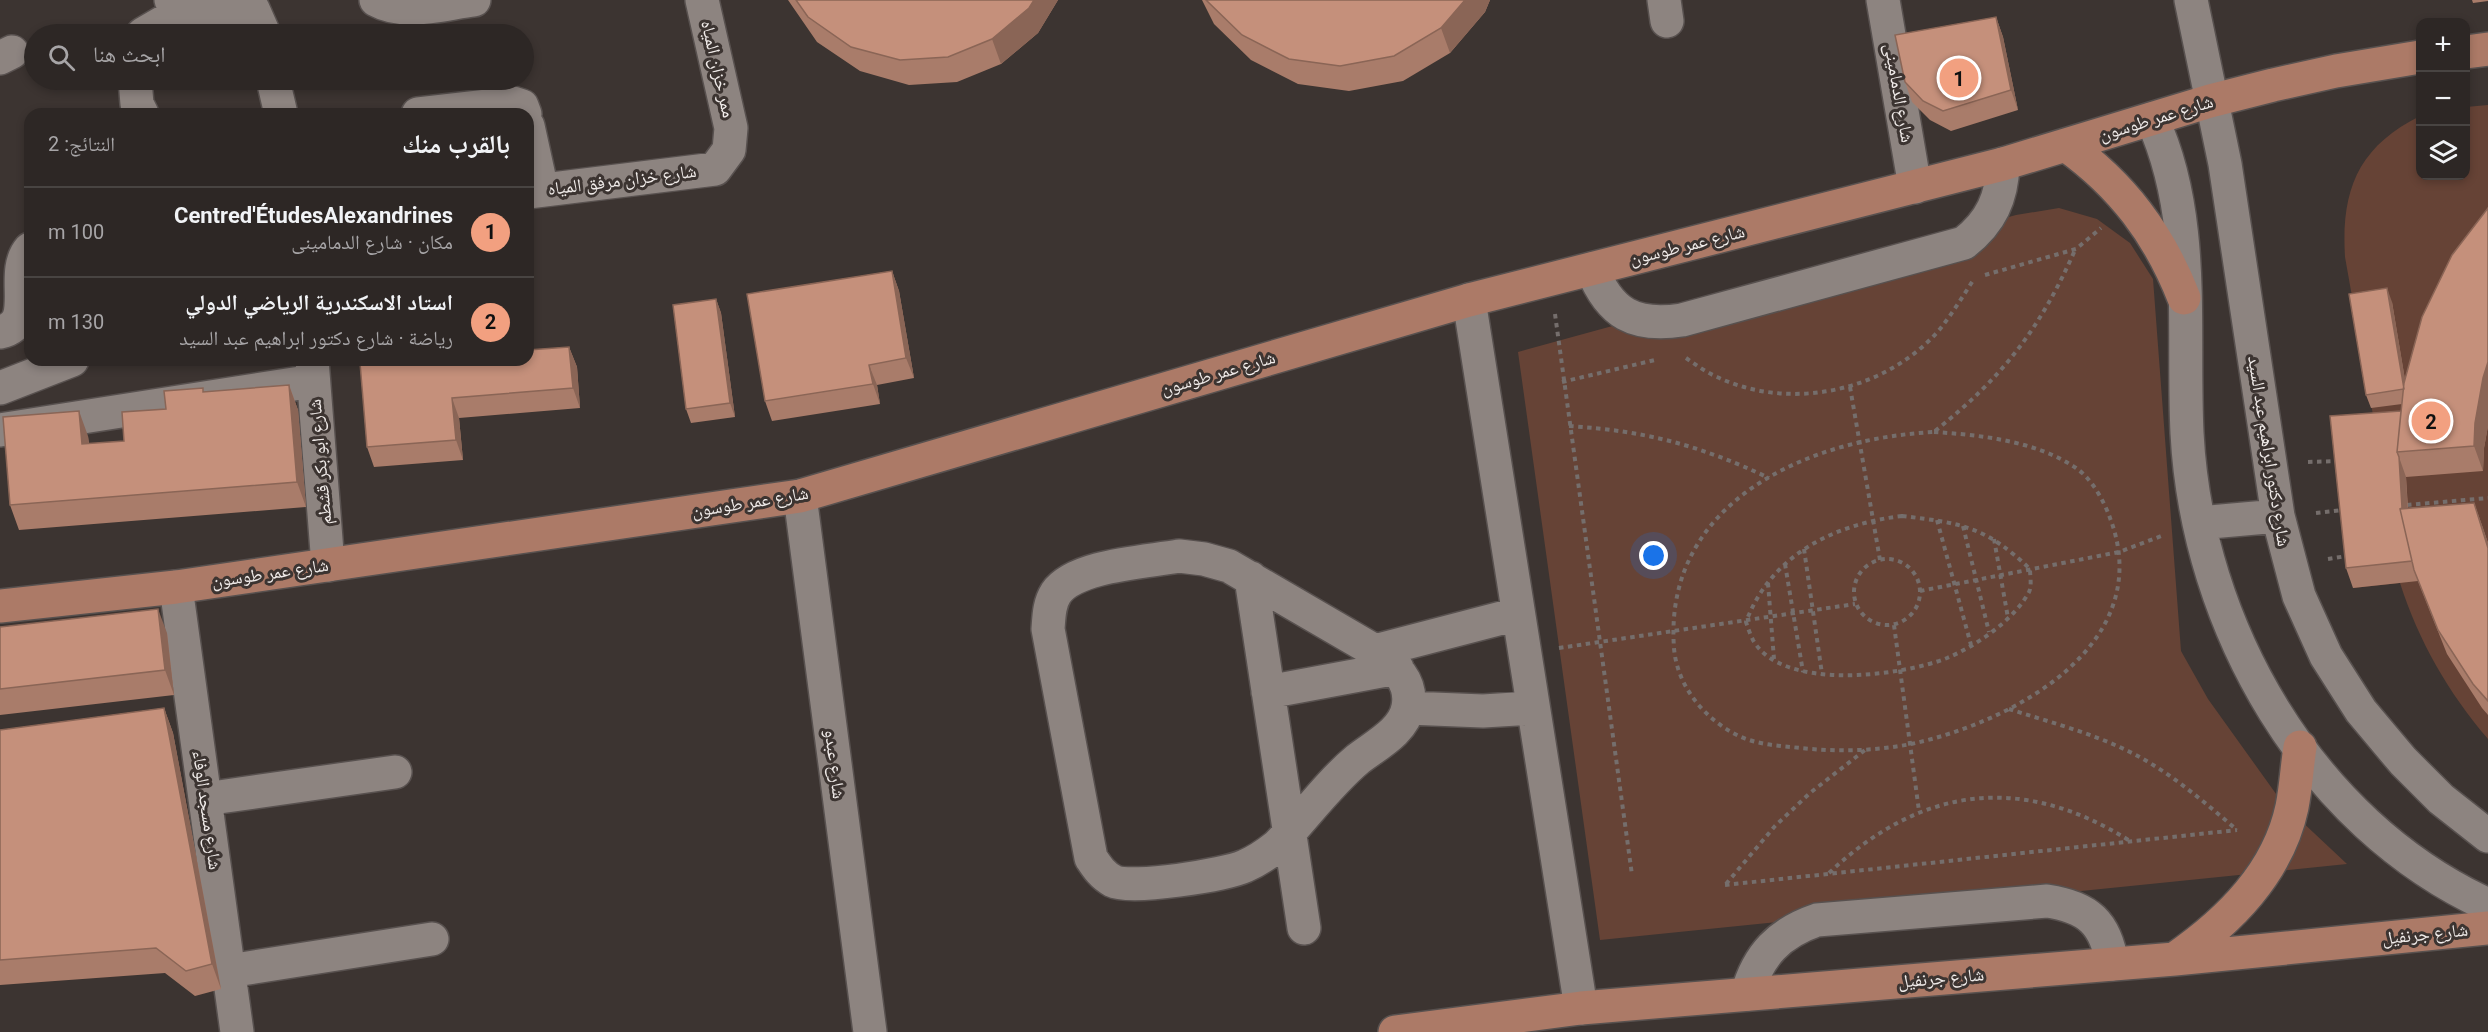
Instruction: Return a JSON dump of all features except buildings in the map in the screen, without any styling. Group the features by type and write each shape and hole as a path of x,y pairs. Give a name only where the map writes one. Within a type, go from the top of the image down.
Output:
{"main road":[{"path":"2470,52 2488,50"},
{"name":"شارع عمر طوسون","path":"0,606 176,587 800,496 1469,300 2003,164 2210,101 2336,71 2416,58"},
{"path":"2066,145 2104,175 2131,202 2162,248 2184,298"},
{"path":"2175,958 2220,925 2244,902 2269,865 2292,807 2300,747"},
{"name":"شارع جرنفيل","path":"1395,1032 1581,1008 2112,964 2488,928"}],"street":[{"path":"376,0 385,5 411,9 474,0"},
{"name":"ممر خزان المياه","path":"702,0 731,128 729,150 715,168"},
{"name":"شارع الدمامينى","path":"1883,0 1916,187"},
{"name":"شارع دكتور ابراهيم عبد السيد","path":"2191,0 2210,101 2225,164 2278,516 2299,596 2311,626 2342,684 2361,711 2403,761 2441,799 2488,836"},
{"path":"155,24 175,7 193,17 243,6 253,9 260,24"},
{"path":"136,90 139,108"},
{"path":"275,90 280,108"},
{"path":"470,108 513,103 523,108"},
{"path":"2152,119 2165,147 2179,198 2187,433 2199,523 2219,595 2235,635 2253,674 2300,747 2352,810 2388,844 2428,874 2488,905"},
{"path":"1592,269 1601,290 1616,308 1636,320 1658,324 1682,320 1964,243 1978,232 1998,201 2003,164"},
{"name":"شارع خزان مرفق المياه","path":"535,191 715,168"},
{"path":"0,332 13,329 21,319 20,269 24,256"},
{"path":"1469,300 1581,1008"},
{"path":"0,388 57,366"},
{"path":"0,430 312,370"},
{"name":"شارع ابو بكر قشطم","path":"312,370 328,565"},
{"name":"شارع عبدو","path":"800,496 870,1032"},
{"path":"2199,523 2278,516"},
{"path":"1179,556 1204,559 1229,566 1251,578 1386,659 1408,689 1408,708 1401,724 1356,760 1289,833 1261,858 1226,872 1130,885 1114,881 1100,872 1091,858 1087,842 1048,629 1049,610 1056,592 1070,579 1087,572 1179,556"},
{"path":"1251,578 1304,928"},
{"name":"شارع مسجد الوفاء","path":"176,587 237,1032"},
{"path":"1268,692 1386,659 1517,614"},
{"path":"1408,708 1483,711 1532,708"},
{"path":"206,799 395,772"},
{"path":"1748,994 1753,974 1764,955 1778,939 1797,927 1817,920 1840,918 2048,901 2067,904 2086,912 2100,926 2109,944 2112,964"},
{"path":"229,971 432,939"}],"path":[{"path":"1934,432 1970,403 2002,372 2030,336 2056,294 2076,249"},
{"path":"1680,355 1717,377 1769,392 1796,394 1850,387 1875,377 1921,347 1940,328 1974,278"},
{"path":"1551,279 1569,426 1632,875"},
{"path":"1850,387 1880,560"},
{"path":"1569,426 1644,434 1682,442 1726,458 1769,478"},
{"path":"1934,432 1972,434 2008,441 2043,453 2077,469 2106,506 2119,552 2116,597 2099,636 2086,653 2055,680 2008,709 1946,735 1910,744 1866,750 1825,750 1763,744 1723,727 1706,714 1684,681 1674,649 1677,599 1696,546 1714,519 1745,492 1818,453 1859,440 1898,434 1934,432"},
{"path":"2407,505 2488,498"},
{"path":"1902,516 1937,520 1962,526 1993,538 2030,570 2030,591 2008,618 1971,645 1949,657 1900,671 1862,675 1803,672 1774,660 1754,642 1746,622 1754,602 1768,582 1804,548 1849,526 1873,520 1902,516"},
{"path":"1937,520 1971,645"},
{"path":"1920,591 2119,552 2199,523"},
{"path":"1962,526 1989,632"},
{"path":"1993,538 2008,618"},
{"path":"1804,548 1822,674"},
{"path":"1880,560 1892,560 1912,570 1918,580 1920,591 1913,613 1894,625 1882,625 1871,621 1855,604 1855,582 1869,563 1880,560"},
{"path":"1785,564 1803,672"},
{"path":"1768,582 1774,660"},
{"path":"1524,654 1771,619 1855,604"},
{"path":"1894,625 1919,811"},
{"path":"1866,750 1810,794 1775,826 1725,885 2237,830 2190,790 2129,751 2089,735 2008,709"},
{"path":"1828,873 1885,827 1919,811 1964,800 1991,797 2028,799 2064,807 2099,821 2131,841"}],"shaded area":[{"path":"2488,105 2488,739 2460,703 2436,666 2416,626 2400,583 2353,588 2376,432 2345,257 2346,211 2358,173 2368,157 2399,128 2416,118 2416,180 2470,180 2470,107"},
{"path":"2059,208 2097,219 2130,243 2153,279 2181,651 2208,699 2284,805 2347,864 1600,940 1518,352 2016,215"}],"place":[{"name":"Centred'ÉtudesAlexandrines","path":"1959,78"},
{"name":"استاد الاسكندرية الرياضي الدولي","path":"2431,421"}]}
